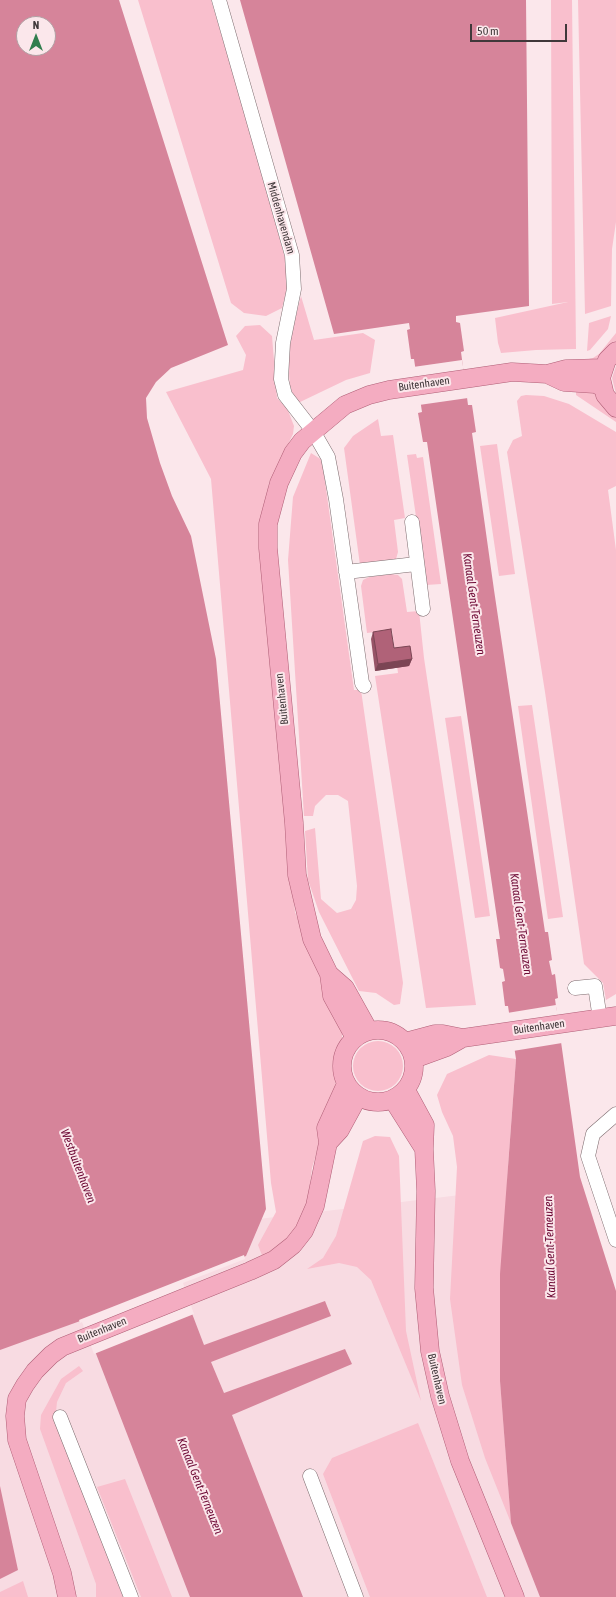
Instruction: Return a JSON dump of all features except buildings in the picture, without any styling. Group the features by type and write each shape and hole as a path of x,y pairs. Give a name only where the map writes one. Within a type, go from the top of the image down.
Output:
{"main road":[{"path":"616,351 607,360 603,368 602,387 609,401 616,408"},
{"name":"Buitenhaven","path":"362,1035 332,996 330,974 312,939 297,875 294,823 268,548 268,524 279,484 293,453 302,441 332,414 355,401 389,390 465,378 512,372 547,374 566,369 603,368"},
{"name":"Buitenhaven","path":"547,374 564,382 595,384 602,387"},
{"name":"Buitenhaven","path":"405,1042 435,1034 463,1038 608,1018"},
{"path":"377,1030 388,1032 405,1042 414,1059 413,1075 400,1095 377,1103 369,1102 352,1091 342,1074 342,1058 345,1051 362,1035 377,1030"},
{"name":"Buitenhaven","path":"414,1059 447,1047 463,1038"},
{"name":"Buitenhaven","path":"67,1597 62,1573 17,1440 15,1416 17,1399 35,1371 62,1347 250,1271 274,1260 293,1244 304,1231 314,1206 328,1143 326,1128 352,1091"},
{"name":"Buitenhaven","path":"400,1095 425,1125 424,1149 426,1175 424,1288 430,1351 440,1396 460,1461 514,1597"}],"street":[{"name":"Middenhavendam","path":"219,0 292,255 294,289 282,343 283,384 285,395 313,431"},
{"path":"313,431 330,462 362,683 364,686"},
{"path":"412,522 416,564 423,609"},
{"path":"346,572 416,564"},
{"path":"575,988 595,986 608,1018"},
{"path":"616,1114 593,1134 588,1156 616,1240"},
{"path":"60,1417 131,1597"},
{"path":"310,1476 356,1597"}],"shaded area":[{"path":"138,0 211,0 259,160 290,277 282,308 266,316 244,313 231,303"},
{"path":"551,0 572,0 576,349 501,353 498,343 495,318 568,302 552,304"},
{"path":"578,0 616,0 616,222 612,249 611,306 585,314"},
{"path":"301,296 314,340 363,333 375,340 370,373 346,380 298,403 290,386 288,360 292,331"},
{"path":"611,316 608,329 590,350 587,351 589,323"},
{"path":"260,325 272,336 277,398 287,408 294,426 293,434 269,483 260,542 295,912 342,1025 342,1041 334,1094 312,1168 308,1203 294,1233 263,1258 258,1245 276,1212 271,1183 211,479 166,392 243,370 246,355 236,336 245,326"},
{"path":"616,333 616,345 596,363 579,361 593,358 599,354"},
{"path":"616,366 616,394 612,378"},
{"path":"576,387 596,393 616,416 616,422 576,395"},
{"path":"521,396 544,396 569,404 616,432 616,486 608,490 616,550 616,994 606,1000 603,983 584,964 545,692 507,452 513,440 522,436 517,401"},
{"path":"378,419 381,436 393,435 405,518 394,520 398,552 396,559 392,562 360,565 344,448 353,436"},
{"path":"497,444 515,574 499,576 480,446"},
{"path":"311,453 322,460 354,690 361,690 403,983 400,1004 394,1005 376,993 359,991 319,912 308,880 305,831 315,828 321,899 337,913 351,909 356,900 357,886 348,801 338,795 326,795 315,806 313,816 304,816 288,560 293,497"},
{"path":"416,454 417,458 423,457 441,584 426,585 407,455"},
{"path":"391,574 398,575 402,579 407,612 419,611 424,658 476,1005 426,1008 375,676 398,673 392,630 367,633 361,586 363,580 369,577"},
{"path":"532,705 563,917 548,919 518,706"},
{"path":"461,716 490,916 475,918 445,718"},
{"path":"373,1041 383,1041 396,1048 403,1061 403,1071 396,1084 383,1091 373,1091 364,1087 357,1080 353,1071 353,1061 357,1052 364,1045"},
{"path":"489,1055 516,1059 508,1166 500,1381 511,1523 485,1458 462,1385 450,1299 457,1167 453,1136 442,1112 437,1095 447,1074"},
{"path":"375,1136 390,1137 399,1156 406,1331 421,1401 371,1280 357,1267 339,1263 307,1269 323,1258 336,1236 363,1141"},
{"path":"561,1183 616,1597 0,1597 0,1327 242,1221"},
{"path":"79,1366 83,1371 66,1383 57,1402 55,1421 123,1597 96,1597 96,1584 40,1429 41,1415 61,1379"},
{"path":"418,1423 487,1597 370,1597 323,1474 332,1458"},
{"path":"125,1479 172,1597 141,1597 97,1487"},
{"path":"23,1581 28,1597 0,1597 0,1592"}],"water":[{"path":"0,0 119,0 228,345 171,368 156,382 146,398 147,418 160,463 172,496 191,536 216,659 266,1209 246,1256 180,1282 204,1345 325,1301 331,1316 211,1362 224,1393 345,1349 352,1364 232,1415 303,1597 190,1597 83,1320 0,1350"},
{"name":"Kanaal Gent-Terneuzen","path":"240,0 526,0 529,306 456,316 456,322 460,323 464,351 461,352 468,405 472,405 476,432 472,433 545,932 548,932 552,960 549,961 552,975 555,974 558,998 555,999 580,1177 616,1291 616,1597 540,1597 511,1523 500,1381 500,1274 516,1059 508,1006 505,1006 502,982 505,981 503,969 500,968 496,939 500,939 427,442 423,442 418,413 422,412 414,359 411,359 407,330 410,329 409,323 334,334"},
{"path":"0,1486 18,1570 0,1579"}],"pier":[{"path":"462,360 468,398 419,405 413,367"},
{"path":"556,1005 562,1043 513,1051 507,1013"},
{"path":"244,1255 245,1259 183,1283 194,1314 94,1354 82,1322 80,1323 79,1320"}],"water label":[{"name":"Westbuitenhaven","path":"78,1166"}]}
